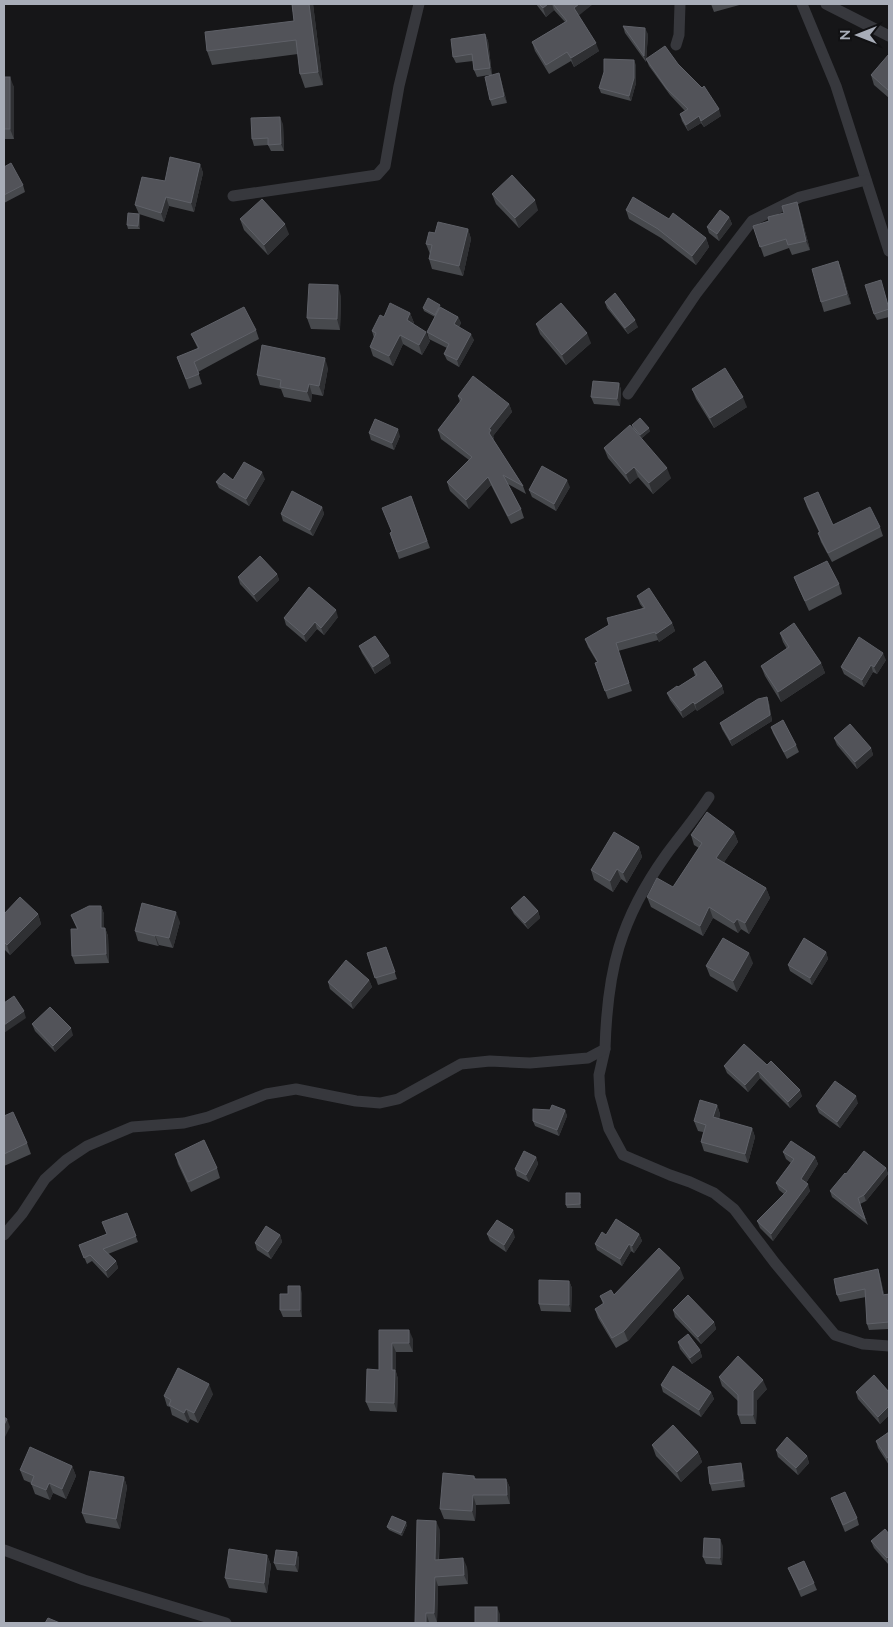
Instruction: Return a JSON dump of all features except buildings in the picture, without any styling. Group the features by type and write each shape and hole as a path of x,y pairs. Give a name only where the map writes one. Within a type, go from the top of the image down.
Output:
{"street":[{"path":"233,196 377,175 385,166 399,86 419,4"},
{"path":"676,45 679,35 680,4"},
{"path":"802,4 836,86 889,251"},
{"path":"826,4 889,36"},
{"path":"628,394 696,294 752,221 800,197 866,180"},
{"path":"710,797 666,854 648,883 627,924 618,948 599,1075 600,1095 609,1129 623,1155 714,1193 734,1209 775,1263 835,1335 863,1344 889,1346"},
{"path":"4,1235 22,1214 46,1179 66,1160 87,1146 132,1127 184,1122 208,1117 266,1094 296,1089 356,1101 380,1103 398,1099 461,1064 490,1061 530,1063 588,1058 604,1049"},
{"path":"4,1550 84,1580 226,1623"}]}
